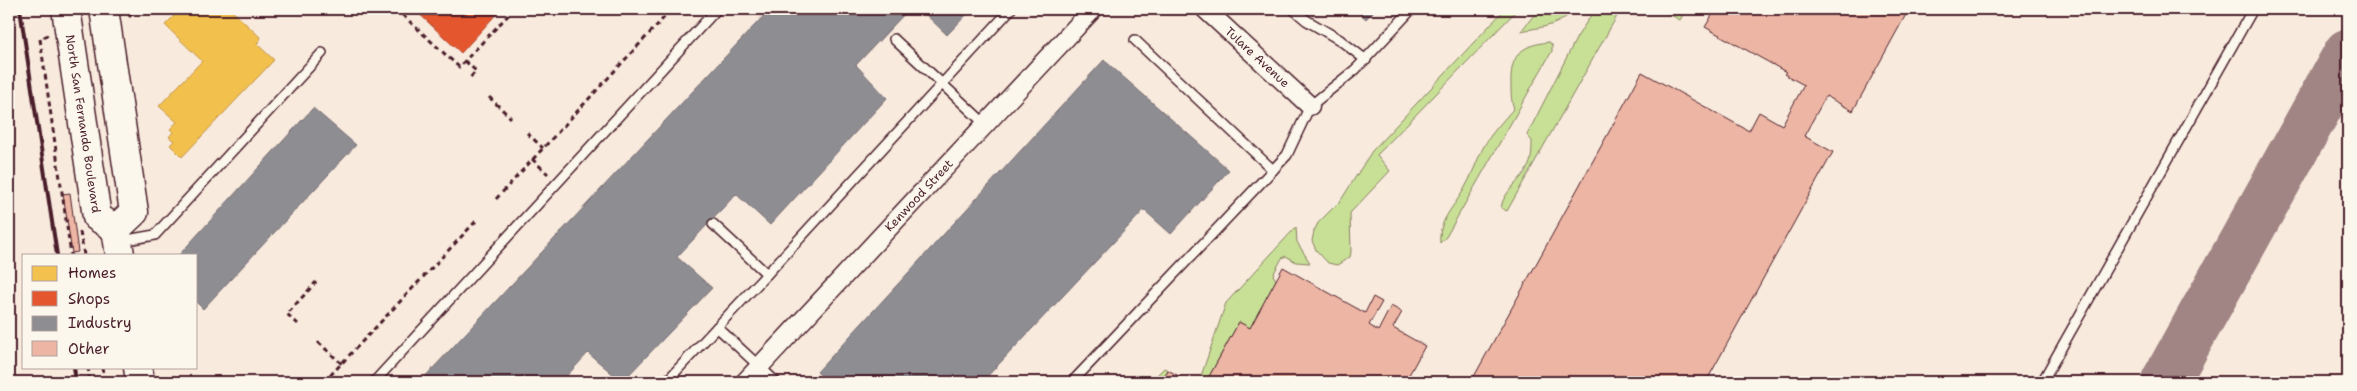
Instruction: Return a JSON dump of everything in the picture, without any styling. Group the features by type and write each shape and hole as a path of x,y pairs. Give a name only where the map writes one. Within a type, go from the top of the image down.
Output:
{"main road":[{"name":"North San Fernando Boulevard","path":"66,9 97,218 118,242"},
{"path":"117,13 134,212 118,242"},
{"path":"138,368 140,382"}],"street":[{"name":"Kenwood Street","path":"745,382 1093,9"},
{"name":"Tulare Avenue","path":"1204,9 1310,106"}],"lane":[{"path":"374,382 718,9"},
{"path":"666,382 1011,9"},
{"path":"1293,9 1306,20 1340,40 1366,60"},
{"path":"1072,382 1287,155 1310,106 1366,60 1412,9"},
{"path":"2042,382 2253,9"},
{"path":"894,40 986,124"},
{"path":"1135,40 1272,170"},
{"path":"118,242 155,235 322,53"},
{"path":"713,224 767,274"},
{"path":"717,327 776,382"}],"path":[{"path":"117,13 135,9"},
{"path":"396,9 459,67 514,9"},
{"path":"496,199 672,9"},
{"path":"40,39 71,254"},
{"path":"465,60 476,71 469,79"},
{"path":"489,97 511,118"},
{"path":"527,133 543,148"},
{"path":"532,159 550,175"},
{"path":"61,189 67,187"},
{"path":"324,382 478,218"},
{"path":"298,324 287,314 316,282"},
{"path":"318,342 342,364"},
{"path":"88,368 90,382"},
{"path":"102,368 104,382"}],"green space":[{"path":"1505,9 1518,9 1377,155 1390,171 1350,213 1350,257 1337,265 1328,263 1316,250 1312,241 1318,223 1341,200 1372,151"},
{"path":"1539,9 1573,9 1556,23 1521,31"},
{"path":"1595,9 1621,9 1507,211 1501,208 1502,202 1526,171 1530,162 1532,141 1527,135 1577,37"},
{"path":"1670,9 1686,9 1680,20 1667,13"},
{"path":"1549,42 1552,45 1552,51 1446,237 1440,243 1441,228 1444,221 1466,186 1483,148 1493,132 1514,108 1511,97 1511,75 1515,59 1524,49"},
{"path":"1296,227 1297,242 1310,263 1296,262 1286,256 1282,258 1273,275 1276,280 1250,328 1239,322 1206,382 1199,382 1226,303"},
{"path":"1164,368 1168,370 1161,382 1150,382"}],"building: Homes":[{"path":"167,9 230,9 261,38 257,44 274,60 182,157 170,145 174,141 169,137 173,132 170,129 177,122 159,106 202,61 165,25 174,16"}],"building: Shops":[{"path":"414,9 501,9 461,53"}],"building: Industry":[{"path":"770,9 909,9 856,65 887,98 770,225 736,194 677,257 712,288 622,382 588,353 561,382 420,382"},
{"path":"920,9 972,9 947,35"},
{"path":"1355,9 1376,9 1366,19"},
{"path":"1104,60 1229,170 1171,234 1144,210 982,382 828,382 817,372"},
{"path":"313,108 356,145 203,309 198,304 198,254 180,254"}],"building: Other":[{"path":"1716,9 1909,9 1853,111 1826,96 1804,136 1833,152 1706,382 1471,382 1642,72 1749,131 1759,112 1782,125 1804,85 1784,74 1786,72 1705,27"},
{"path":"70,193 78,252 72,253 63,194"},
{"path":"1283,267 1365,313 1373,297 1382,302 1369,325 1378,331 1391,306 1402,312 1393,328 1425,346 1405,382 1206,382 1239,322 1250,328"},
{"path":"1168,370 1184,379 1190,382 1161,382"}],"taxiway":[{"path":"2165,382 2348,53"}],"railway":[{"path":"20,9 57,254"},
{"path":"74,368 76,382"}]}
